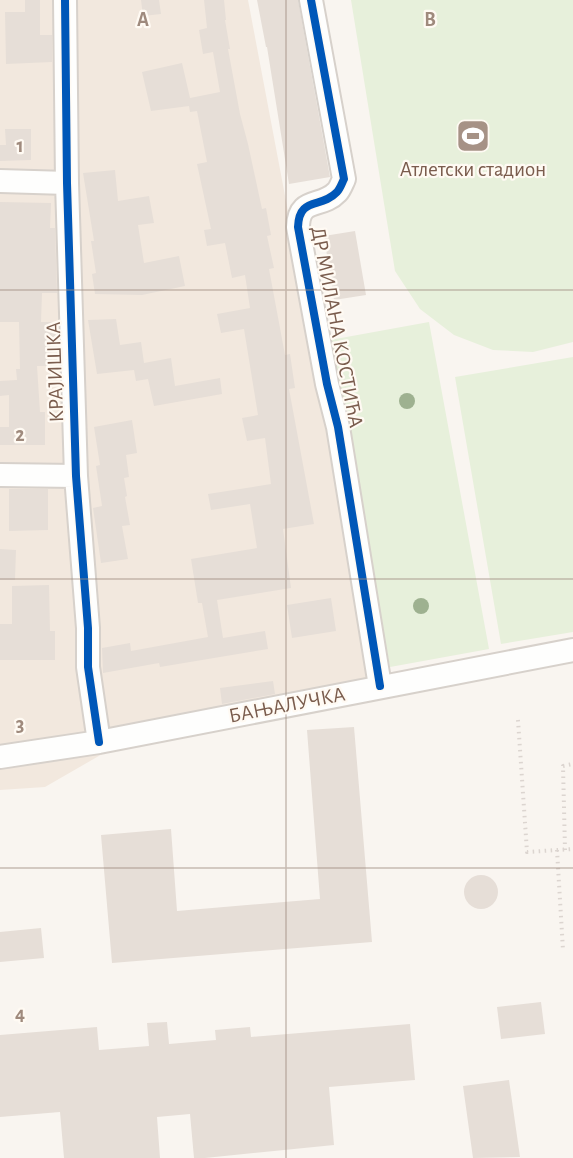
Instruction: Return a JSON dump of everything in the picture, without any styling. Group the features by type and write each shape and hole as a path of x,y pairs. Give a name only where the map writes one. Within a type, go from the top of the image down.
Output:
{"street":[{"name":"КРАЈИШКА","path":"65,0 76,476 88,628 88,667 99,741"},
{"name":"ДР МИЛАНА КОСТИЋА","path":"311,0 344,179 339,192 306,207 298,214 298,227 327,384 338,427 380,686"},
{"path":"0,181 68,183"},
{"path":"0,475 76,476"},
{"name":"БАЊАЛУЧКА","path":"0,757 99,741 573,650"}],"path":[{"path":"518,720 527,852 573,849"},
{"path":"565,850 563,766 573,764"},
{"path":"557,850 563,950"}],"shaded area":[{"path":"0,0 248,0 379,693 104,753 45,787 0,790"}],"green space":[{"name":"Атлетски стадион","path":"351,0 573,0 573,342 533,352 493,350 454,335 420,309 395,271"},
{"path":"429,322 489,649 390,667 330,340"},
{"path":"573,357 573,632 501,644 455,377"}],"building":[{"path":"25,0 40,0 40,35 52,35 52,62 6,64 5,12 25,12"},
{"path":"141,0 159,0 161,14 143,16"},
{"path":"204,0 224,0 230,49 228,49 240,114 262,209 266,208 271,235 267,236 274,268 269,269 285,355 290,354 295,388 289,389 314,524 283,529 291,588 217,600 223,638 265,631 268,649 160,667 159,663 103,673 102,648 130,643 131,651 208,637 202,603 198,603 191,559 257,548 250,504 211,510 208,494 271,484 265,438 247,441 242,418 258,415 244,329 221,333 217,314 250,308 245,275 232,278 225,243 207,246 204,230 211,229 197,164 207,162 197,111 190,112 189,106 151,111 142,72 182,63 190,98 220,92 213,52 203,54 199,30 207,28"},
{"path":"257,0 298,0 330,177 289,184"},
{"path":"5,129 31,129 31,160 0,161 0,145 6,145"},
{"path":"115,170 118,201 149,196 154,223 138,225 144,263 179,256 185,286 142,295 95,294 92,274 96,273 91,241 94,241 83,173"},
{"path":"0,202 51,203 50,228 55,228 57,293 42,293 41,322 58,322 58,344 51,345 52,366 37,366 40,412 45,412 45,445 0,445 0,427 9,427 9,395 0,396 0,381 17,380 16,369 20,369 19,322 0,322"},
{"path":"355,231 366,295 334,300 324,236"},
{"path":"116,319 120,345 141,342 144,363 171,358 175,386 220,378 222,394 154,406 148,379 136,381 134,370 97,374 88,320"},
{"path":"132,420 137,453 126,455 129,477 124,478 127,496 125,497 130,525 122,526 128,559 101,563 93,508 102,506 96,466 100,465 94,427"},
{"path":"9,489 48,489 48,530 9,531"},
{"path":"0,549 16,550 15,580 0,580"},
{"path":"49,585 50,631 55,631 55,660 0,660 0,624 12,624 12,586"},
{"path":"331,598 336,631 292,638 287,605"},
{"path":"273,681 275,694 222,704 220,688"},
{"path":"354,727 372,942 112,963 101,835 171,829 177,911 320,899 307,730"},
{"path":"481,875 493,880 498,892 493,904 481,909 469,904 464,892 469,880"},
{"path":"41,928 44,958 0,962 0,932"},
{"path":"541,1002 545,1034 501,1039 497,1007"},
{"path":"167,1022 169,1044 216,1040 215,1030 250,1027 251,1037 410,1024 415,1080 329,1087 334,1145 205,1158 194,1158 190,1114 157,1117 160,1158 64,1158 60,1112 0,1117 0,1035 97,1027 99,1050 149,1046 147,1023"},
{"path":"509,1080 520,1157 473,1158 463,1086"}],"cycle path":[{"path":"65,0 67,183 76,476 88,628 88,667 99,742"},
{"path":"311,0 344,179 338,191 331,197 312,204 302,211 298,227 327,384 338,427 380,686"}],"place":[{"name":"Атлетски стадион","path":"473,136"}]}
